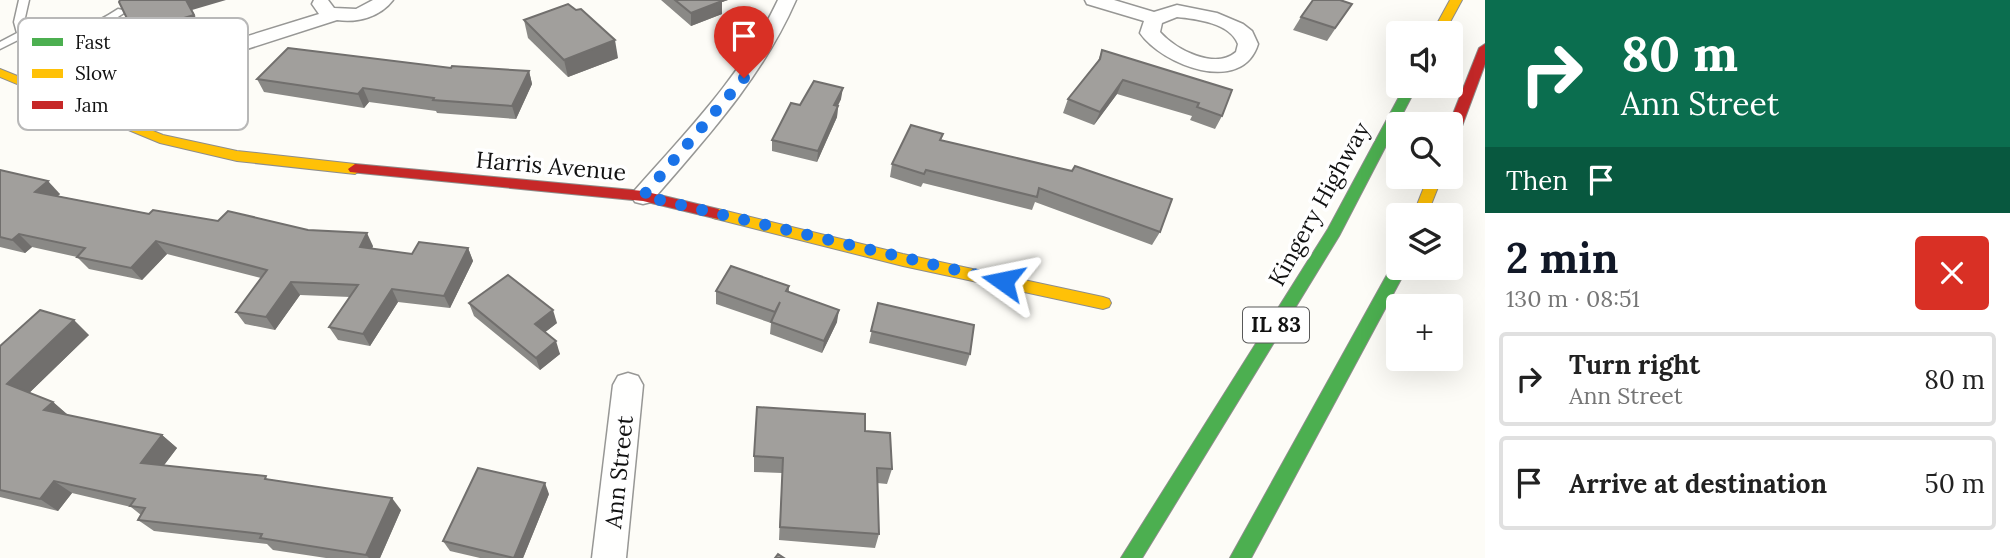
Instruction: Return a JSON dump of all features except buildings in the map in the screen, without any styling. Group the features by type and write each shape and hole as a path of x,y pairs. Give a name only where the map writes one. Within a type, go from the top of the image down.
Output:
{"main road":[{"path":"1445,21 1456,0"},
{"path":"1461,112 1485,48"},
{"name":"Harris Avenue","path":"0,73 18,81"},
{"name":"Kingery Highway","path":"1131,558 1334,232 1405,98"},
{"name":"Harris Avenue","path":"137,130 160,139 237,156 432,178 643,196 903,260 1103,303"},
{"path":"1240,558 1392,280"}],"street":[{"path":"248,35 328,7 364,12 384,0"},
{"path":"643,196 744,78 776,27 787,0"},
{"path":"1094,0 1155,18"},
{"name":"Ann Street","path":"609,558 628,385"}],"lane":[{"path":"20,18 24,0"},
{"path":"111,18 122,11"},
{"path":"0,46 18,37"}],"traffic: fast":[{"path":"1131,558 1334,232 1405,98"},
{"path":"1240,558 1392,280"}],"traffic: slow":[{"path":"1445,21 1456,0"},
{"path":"0,73 18,80"},
{"path":"138,130 160,139 237,156 355,169"},
{"path":"1425,203 1430,189"},
{"path":"718,214 903,260 1103,303"}],"traffic: jam":[{"path":"1461,112 1485,48"},
{"path":"355,169 643,196 718,214"}],"route":[{"path":"744,78 643,196 903,260 1003,281"}]}
